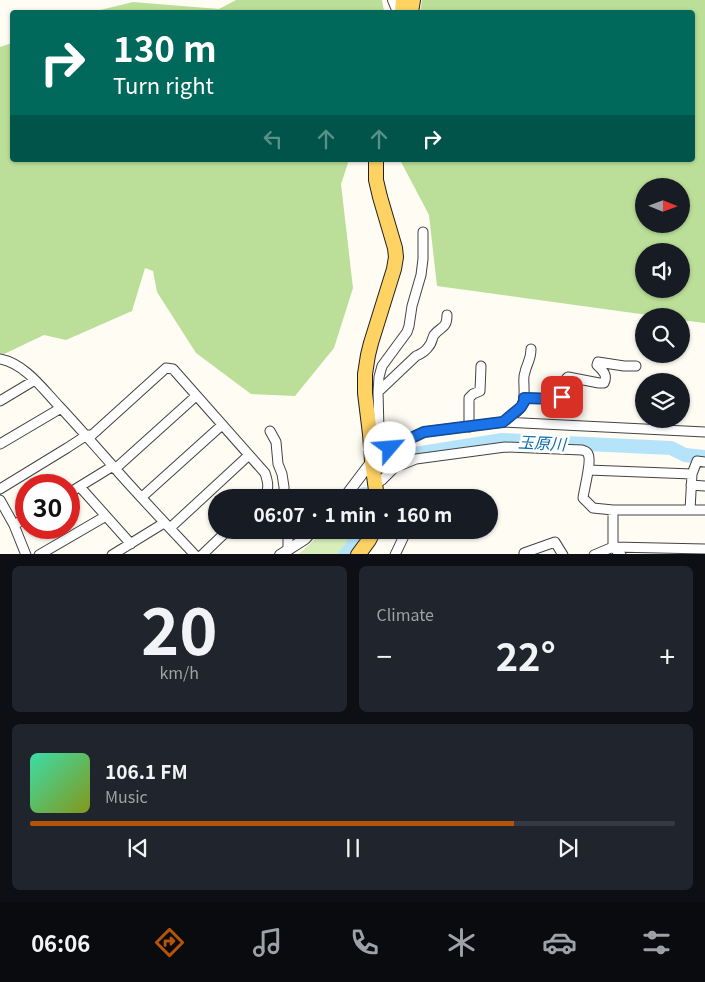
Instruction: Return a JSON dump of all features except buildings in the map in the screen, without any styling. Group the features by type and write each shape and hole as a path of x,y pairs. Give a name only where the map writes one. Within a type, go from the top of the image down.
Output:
{"main road":[{"path":"376,162 376,180 396,257 368,355 365,393 375,458 376,489"},
{"path":"358,554 370,539"}],"street":[{"path":"375,458 379,430 379,377 382,366 410,326 412,306 421,274 423,232"},
{"path":"378,392 416,356 424,353 430,346 435,334 444,327 447,322 447,315"},
{"path":"503,422 521,407 524,402 525,370 529,362 531,349"},
{"path":"0,359 20,367 35,380 87,435 167,526 195,554"},
{"path":"524,398 557,399 562,397 568,377 604,383 606,379 605,374 597,365 598,362 636,366"},
{"path":"469,427 469,398 480,390 481,366"},
{"path":"0,488 87,435 92,435 166,368 173,369 249,455 264,473 268,481 268,489"},
{"path":"0,401 35,380"},
{"path":"131,544 80,487 114,467 196,396"},
{"path":"0,444 61,408"},
{"path":"351,489 375,458 424,432 503,422 705,432"},
{"path":"142,497 222,425"},
{"path":"270,431 276,442 278,464 282,474 284,489"},
{"path":"377,489 382,480 394,468 416,460 505,447 582,450 589,455 583,498 593,508 613,510 705,510"},
{"path":"112,554 167,526 249,455"},
{"path":"690,510 692,474 697,462 705,462"},
{"path":"588,470 692,474"},
{"path":"691,485 705,486"},
{"path":"0,500 14,525 26,554"},
{"path":"613,510 613,547 621,554"},
{"path":"39,554 106,516"},
{"path":"202,554 218,539"},
{"path":"284,552 286,539"},
{"path":"284,552 304,539"},
{"path":"395,554 402,539"},
{"path":"524,553 555,542 563,554"},
{"path":"594,554 613,547 705,549"}],"green space":[{"path":"236,0 382,0 384,10 100,10 133,2 219,9"},
{"path":"422,0 705,0 705,323 690,321 690,308 635,308 635,313 437,286 429,215 401,162 695,162 695,10 420,10"},
{"path":"10,44 10,162 348,162 341,184 353,288 334,348 295,396 251,394 196,353 157,292 153,271 145,268 132,311 66,340 44,335 4,354 0,353 0,47"},
{"path":"315,539 362,539 349,554 298,554"}],"waterway":[{"name":"玉原川","path":"383,470 402,458 415,454 502,440 671,448 685,455 705,457"},
{"name":"玉原川","path":"346,554 356,539"}],"route":[{"path":"390,448 424,432 503,422 521,407 524,398 557,399 562,397"}]}
